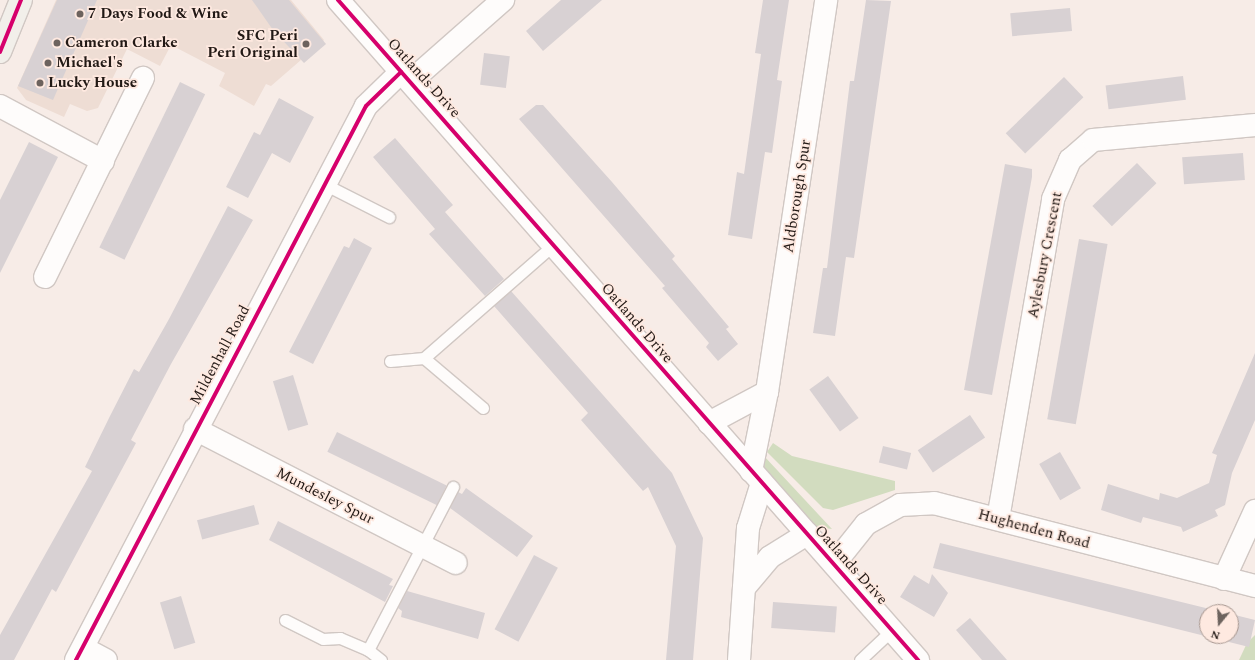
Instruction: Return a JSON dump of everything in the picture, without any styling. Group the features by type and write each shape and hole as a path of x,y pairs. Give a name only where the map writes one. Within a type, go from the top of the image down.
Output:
{"street":[{"path":"0,52 21,0"},
{"name":"Oatlands Drive","path":"338,0 918,660"},
{"name":"Mildenhall Road","path":"80,654 195,429 366,106 406,77 503,0"},
{"name":"Aldborough Spur","path":"739,660 748,528 757,477 768,392 826,0"},
{"path":"45,277 67,251 103,161 143,78"},
{"path":"0,106 103,161"},
{"name":"Aylesbury Crescent","path":"998,519 1053,199 1070,160 1094,140 1255,125"},
{"path":"709,423 768,392"},
{"name":"Mundesley Spur","path":"195,429 456,563"},
{"name":"Hughenden Road","path":"834,564 866,524 900,505 934,503 1255,586"},
{"path":"1224,579 1255,511"},
{"path":"744,588 770,557 807,534"},
{"path":"80,654 106,660"}],"lane":[{"path":"324,184 389,217"},
{"path":"390,361 424,358 554,244"},
{"path":"424,358 483,408"},
{"path":"368,650 453,487"},
{"path":"285,620 323,639 340,638 368,650 382,660"},
{"path":"860,660 892,630"}],"shaded area":[{"path":"56,0 291,0 324,40 271,86 266,84 254,106 219,86 225,73 171,45 160,66 127,49 98,108 87,111 70,104 64,117 26,100 17,88"}],"green space":[{"path":"773,443 792,456 895,481 895,490 833,510 823,508 767,452"},
{"path":"764,456 832,529 810,526 763,475"},
{"path":"1255,635 1255,660 1239,660 1247,643"}],"building":[{"path":"57,0 97,0 53,100 18,86"},
{"path":"252,0 289,0 326,44 304,63 273,30"},
{"path":"561,0 602,0 543,51 526,31"},
{"path":"763,0 789,0 777,80 782,81 772,153 765,152 752,239 728,235 737,172 744,174 761,54 755,53"},
{"path":"866,0 891,1 854,258 846,257 835,336 813,333 823,268 827,268 850,81 854,81"},
{"path":"1070,8 1072,31 1012,36 1010,13"},
{"path":"484,53 510,56 506,88 480,85"},
{"path":"1183,76 1186,100 1109,109 1106,86"},
{"path":"1064,77 1083,97 1025,153 1006,133"},
{"path":"180,82 205,94 125,260 99,247"},
{"path":"279,98 314,117 290,163 272,153 248,198 226,187 254,132 260,135"},
{"path":"536,105 543,105 612,182 675,256 672,259 729,327 726,329 738,344 718,361 706,347 709,343 662,288 665,286 519,119"},
{"path":"395,138 453,205 445,212 504,279 485,296 429,234 435,229 373,157"},
{"path":"29,142 58,157 0,273 0,200"},
{"path":"1243,153 1245,180 1184,184 1182,157"},
{"path":"1137,163 1156,183 1112,226 1092,206"},
{"path":"1005,164 1032,169 1032,177 992,395 964,390"},
{"path":"228,206 253,220 171,364 131,440 136,443 56,592 52,589 14,660 0,660 0,635 92,471 85,467 134,369 139,372 169,319"},
{"path":"354,238 372,248 313,364 289,352 344,246 349,248"},
{"path":"1079,239 1108,244 1076,424 1047,419"},
{"path":"511,291 672,473 703,538 693,660 666,660 676,546 648,487 643,491 581,420 588,413 494,306"},
{"path":"1255,353 1255,420 1232,473 1225,505 1215,510 1218,516 1183,532 1181,527 1143,517 1141,523 1101,510 1108,484 1159,500 1160,493 1177,498 1209,483 1217,455 1212,453"},
{"path":"293,375 308,425 288,431 273,381"},
{"path":"828,376 859,418 840,432 809,390"},
{"path":"970,415 985,437 933,473 918,450"},
{"path":"337,432 447,485 437,505 327,452"},
{"path":"883,446 911,453 907,470 879,462"},
{"path":"1060,452 1081,488 1060,500 1039,464"},
{"path":"466,488 533,536 517,557 450,508 458,492 462,494"},
{"path":"254,505 259,524 202,540 197,520"},
{"path":"278,521 393,579 389,585 393,586 385,602 269,540"},
{"path":"940,543 1199,606 1199,634 933,568"},
{"path":"534,555 558,568 518,642 495,629"},
{"path":"932,574 948,593 934,617 900,597 914,575 929,584"},
{"path":"407,591 485,613 478,639 401,617 402,611 398,608"},
{"path":"181,596 195,643 174,649 160,602"},
{"path":"773,602 837,606 835,632 771,628"},
{"path":"1239,616 1255,620 1249,647 1237,644 1239,644"},
{"path":"970,618 1007,660 982,660 956,630"}],"cycle path":[{"path":"0,52 21,0"},
{"path":"338,0 918,660"},
{"path":"76,660 366,106 401,72"}],"place":[{"name":"7 Days Food & Wine","path":"80,14"},
{"name":"Cameron Clarke","path":"57,43"},
{"name":"SFC Peri Peri Original","path":"306,44"},
{"name":"Michael's","path":"48,63"},
{"name":"Lucky House","path":"40,83"}]}
